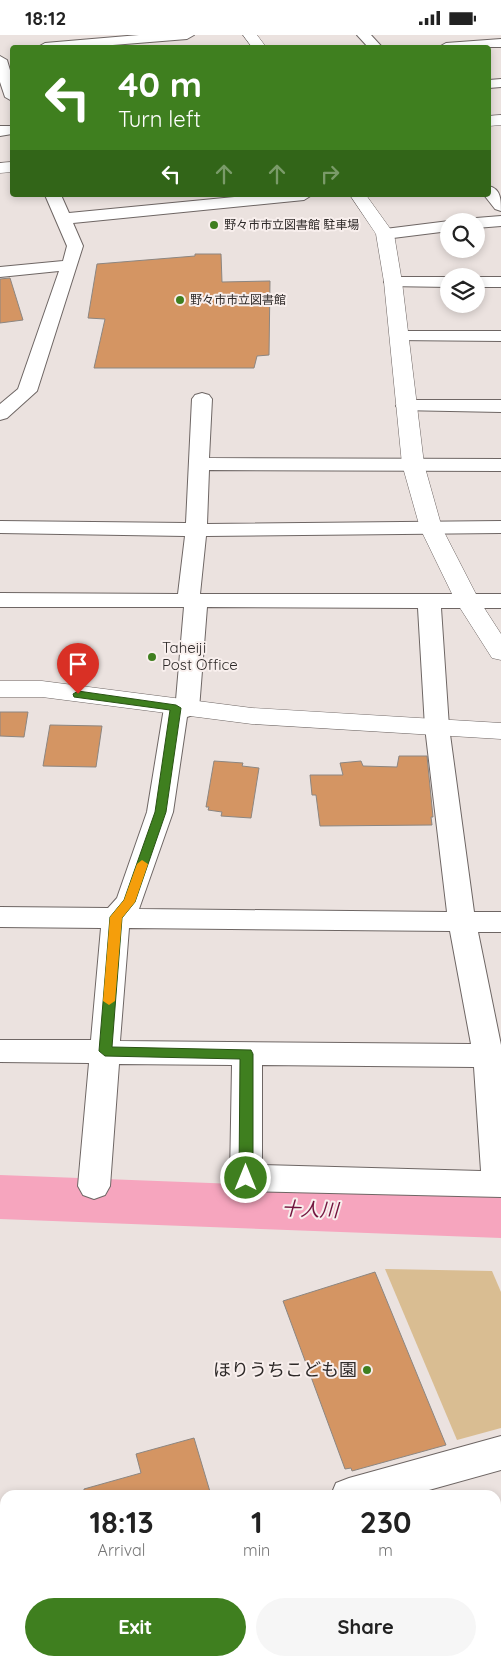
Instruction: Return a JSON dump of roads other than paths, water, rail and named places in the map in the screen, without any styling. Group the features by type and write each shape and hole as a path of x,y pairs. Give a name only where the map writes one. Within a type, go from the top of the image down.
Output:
{"street":[{"path":"69,45 187,35"},
{"path":"364,35 373,45"},
{"path":"474,45 501,43"},
{"path":"0,60 9,90"},
{"path":"491,194 501,207"},
{"path":"0,414 27,391 75,246 53,197"},
{"path":"63,219 284,197"},
{"path":"359,197 385,234 400,336 413,464 431,528 467,600 501,653"},
{"path":"485,222 501,221"},
{"path":"385,234 440,227"},
{"path":"0,272 70,265"},
{"path":"393,282 440,282"},
{"path":"485,282 501,282"},
{"path":"400,336 501,336"},
{"path":"0,393 27,391"},
{"path":"94,1186 116,917 129,902 160,812 181,708 192,601 202,399"},
{"path":"406,406 501,407"},
{"path":"198,464 501,465"},
{"path":"0,527 196,530 501,527"},
{"path":"0,600 501,601"},
{"path":"247,1054 246,1178 498,1185 494,1056 462,922 437,727 429,601"},
{"path":"0,689 42,689 252,717 501,731"},
{"path":"0,917 501,922"},
{"path":"0,1051 494,1056"},
{"path":"367,1490 501,1453"}],"waterway":[{"name":"十人川","path":"0,1197 147,1201 501,1216"}],"place":[{"name":"野々市市立図書館 駐車場","path":"214,225"},
{"name":"野々市市立図書館","path":"180,300"},
{"name":"Taheiji Post Office","path":"152,657"},
{"name":"ほりうちこども園","path":"367,1370"}]}
